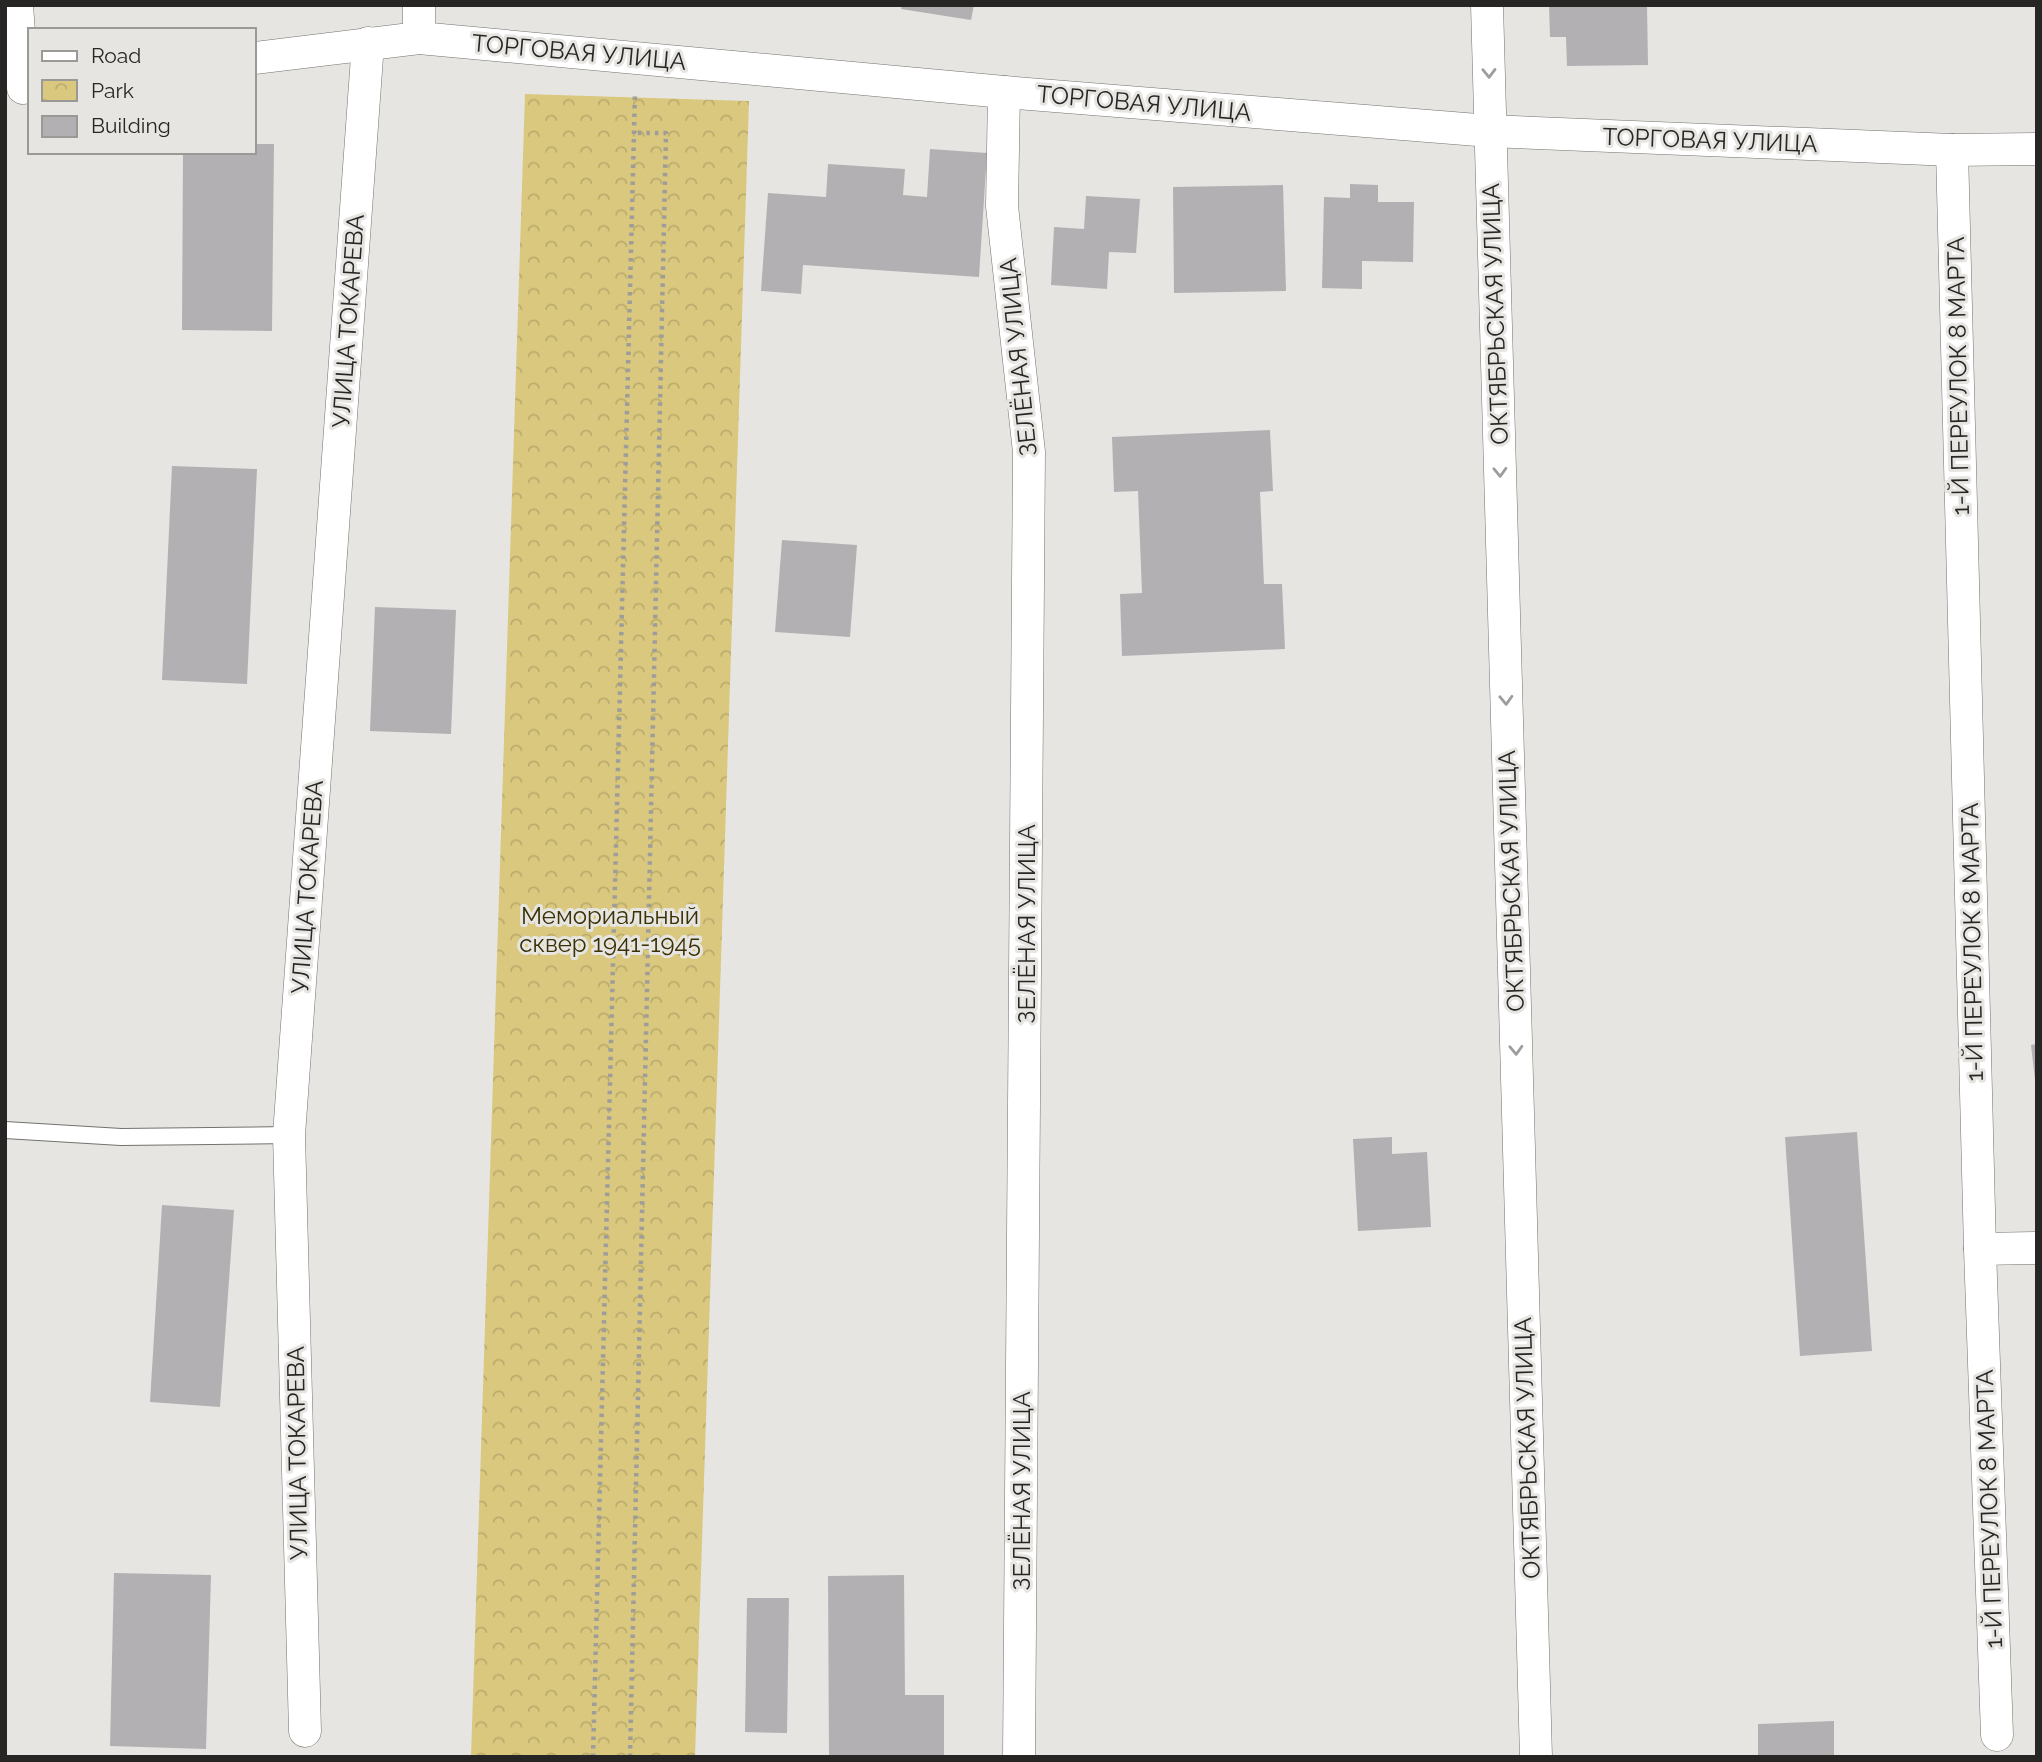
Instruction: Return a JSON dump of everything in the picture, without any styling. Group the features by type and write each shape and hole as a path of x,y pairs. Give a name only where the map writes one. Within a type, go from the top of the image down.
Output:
{"street":[{"path":"17,5 19,88"},
{"path":"419,5 419,38"},
{"name":"ОКТЯБРЬСКАЯ УЛИЦА","path":"1487,5 1536,1757"},
{"name":"ТОРГОВАЯ УЛИЦА","path":"256,58 419,38 1003,92 1490,131 1952,150 2037,149"},
{"name":"УЛИЦА ТОКАРЕВА","path":"304,1731 289,1135 368,43"},
{"name":"ЗЕЛЁНАЯ УЛИЦА","path":"1003,92 1002,206 1029,452 1019,1757"},
{"name":"1-Й ПЕРЕУЛОК 8 МАРТА","path":"1952,150 1980,1249 1997,1735"},
{"path":"1980,1249 2037,1248"}],"lane":[{"path":"5,1130 121,1137 289,1135"}],"path":[{"path":"593,1757 634,133 666,133 630,1757"}],"green space":[{"name":"Мемориальный сквер 1941-1945","path":"525,94 749,101 695,1757 471,1757"}],"building":[{"path":"902,5 974,5 971,20 901,9"},
{"path":"1549,5 1647,5 1648,65 1567,66 1566,37 1550,37"},
{"path":"256,144 274,144 272,331 182,330 183,154 256,154"},
{"path":"930,149 987,153 979,277 803,265 801,294 761,291 768,193 826,197 828,164 905,169 903,195 927,197"},
{"path":"1350,184 1378,185 1378,202 1414,202 1413,262 1362,261 1362,289 1322,288 1324,197 1350,198"},
{"path":"1283,185 1286,291 1174,293 1173,187"},
{"path":"1086,196 1140,199 1136,253 1109,252 1107,289 1051,285 1054,227 1084,229"},
{"path":"1270,430 1273,491 1260,492 1264,584 1282,584 1285,649 1122,656 1120,594 1142,593 1138,491 1114,492 1112,437"},
{"path":"172,466 257,469 247,684 162,680"},
{"path":"782,540 857,545 850,637 775,632"},
{"path":"375,607 456,610 451,734 370,731"},
{"path":"2037,1044 2037,1079 2035,1080 2031,1045"},
{"path":"1857,1132 1872,1351 1800,1356 1785,1137"},
{"path":"1392,1137 1392,1154 1427,1152 1431,1227 1358,1231 1353,1139"},
{"path":"162,1205 234,1210 220,1407 150,1402"},
{"path":"114,1573 211,1575 206,1749 110,1746"},
{"path":"904,1575 905,1695 944,1695 944,1757 829,1757 828,1576"},
{"path":"747,1598 789,1598 787,1733 745,1732"},
{"path":"1834,1721 1834,1757 1758,1757 1758,1724"}]}
